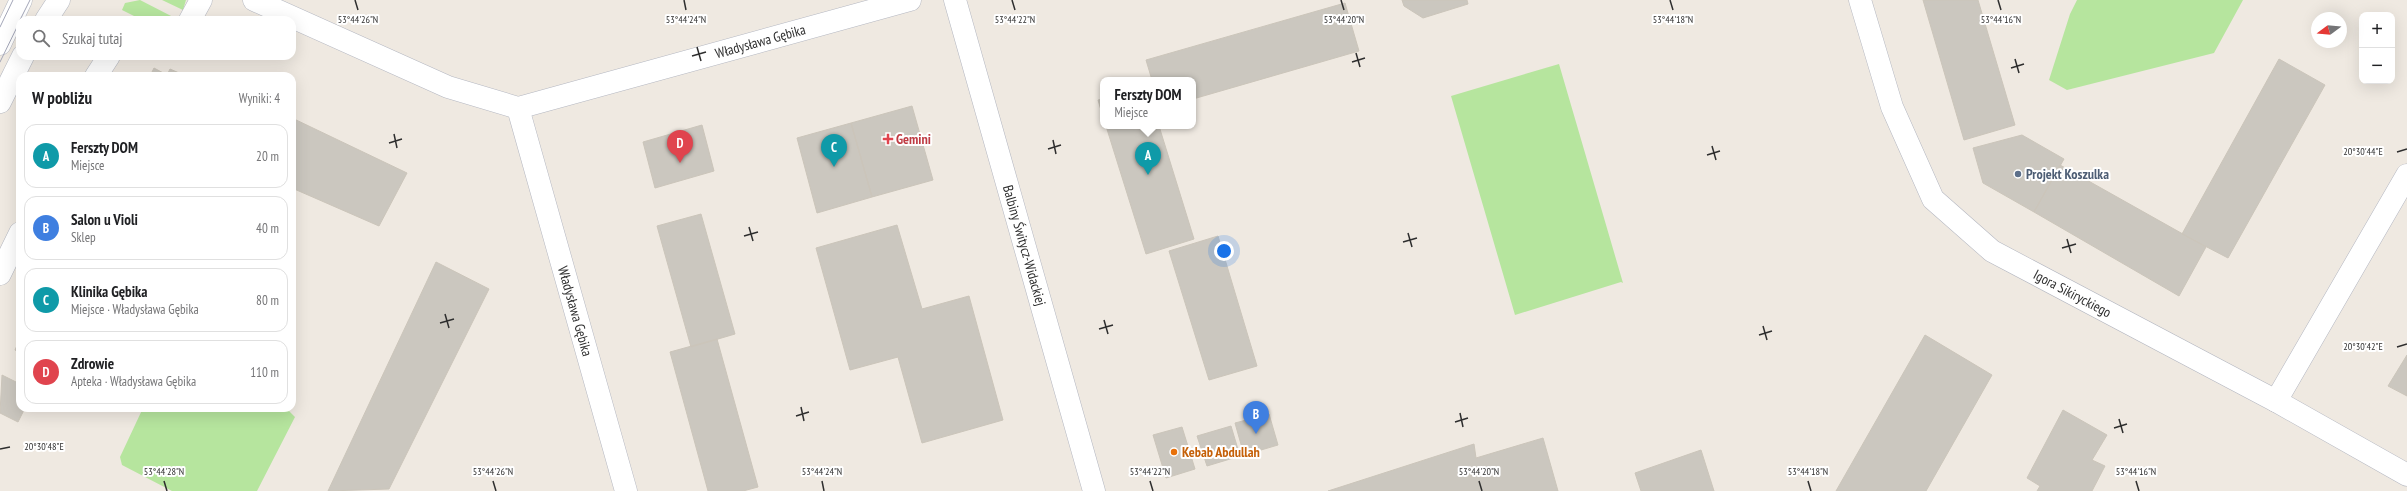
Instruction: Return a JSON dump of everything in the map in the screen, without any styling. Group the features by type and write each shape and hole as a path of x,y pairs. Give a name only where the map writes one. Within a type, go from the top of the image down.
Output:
{"street":[{"path":"0,44 21,0"},
{"path":"49,16 59,0"},
{"path":"192,16 201,0"},
{"path":"254,0 290,16"},
{"name":"Balbiny Świtycz-Widackiej","path":"955,0 1094,491"},
{"name":"Igora Sikiryckiego","path":"1860,0 1892,107 1933,199 1992,251 2276,401 2407,475"},
{"name":"Władysława Gębika","path":"626,491 518,108 899,1"},
{"path":"296,19 448,87 518,108"},
{"path":"0,102 21,60"},
{"path":"99,72 106,60"},
{"path":"2276,401 2407,176"},
{"path":"0,274 16,241"}],"green space":[{"path":"140,0 171,16 134,16 122,10 125,3"},
{"path":"162,0 186,0 183,10"},
{"path":"2077,0 2243,0 2214,53 2067,90 2049,80 2070,14"},
{"path":"1559,64 1623,283 1621,282 1515,315 1451,96"},
{"path":"141,412 290,412 295,417 257,491 172,491 122,465 120,457"}],"building":[{"path":"1402,0 1467,0 1468,4 1423,18 1404,6"},
{"path":"1923,0 1978,0 2015,125 1964,140"},
{"path":"1345,3 1359,51 1196,98 1196,77 1151,77 1146,60"},
{"path":"2279,59 2325,85 2228,258 2182,234"},
{"path":"154,68 161,72 152,72"},
{"path":"170,69 177,72 168,72"},
{"path":"912,106 933,180 872,197 851,123"},
{"path":"296,120 407,173 379,226 296,190"},
{"path":"851,123 872,197 817,213 797,138"},
{"path":"702,125 714,171 655,188 643,142"},
{"path":"1107,129 1160,129 1194,239 1146,254"},
{"name":"Projekt Koszulka","path":"2022,135 2064,159 2034,212 1983,183 1973,148"},
{"path":"2060,165 2206,247 2179,296 2034,212"},
{"path":"701,214 735,334 691,347 657,226"},
{"path":"897,225 922,309 969,296 1003,420 922,443 898,357 850,370 816,248"},
{"path":"1218,236 1257,366 1209,380 1169,251"},
{"path":"436,262 489,289 389,489 328,491"},
{"path":"1925,335 1992,375 1926,491 1836,491"},
{"path":"717,339 758,487 743,491 708,491 670,352"},
{"path":"2407,355 2407,396 2388,386"},
{"path":"2,375 16,382 16,412 23,412 18,422 0,413"},
{"path":"2063,410 2107,435 2092,460 2105,466 2092,491 2037,491 2040,486 2027,478"},
{"path":"1269,414 1278,445 1244,455 1235,423"},
{"path":"1231,426 1240,456 1207,466 1197,436"},
{"name":"Kebab Abdullah","path":"1182,427 1195,469 1166,478 1153,435"},
{"path":"1543,438 1558,491 1328,491 1474,444 1476,458"},
{"path":"1701,450 1714,491 1641,491 1635,473"}],"tram line":[{"path":"0,27 13,0"},
{"path":"22,16 30,0"},
{"path":"0,62 16,29"}],"place":[{"name":"Gemini","path":"888,139"},
{"name":"Zdrowie","path":"680,163"},
{"name":"Klinika Gębika","path":"834,167"},
{"name":"Projekt Koszulka","path":"2018,174"},
{"name":"Ferszty DOM","path":"1148,175"},
{"name":"Salon u Violi","path":"1256,434"},
{"name":"Kebab Abdullah","path":"1174,452"}]}
